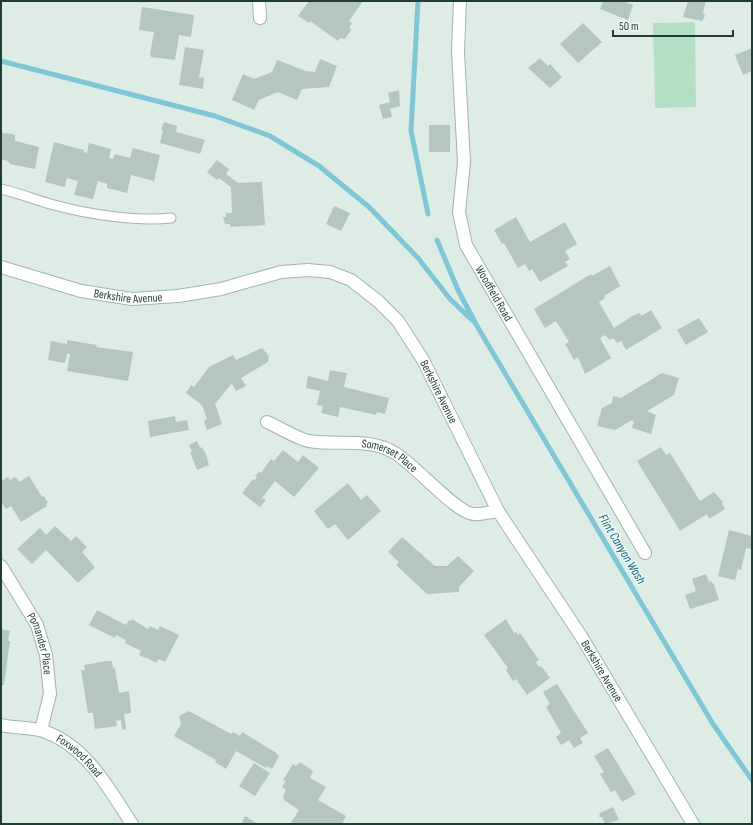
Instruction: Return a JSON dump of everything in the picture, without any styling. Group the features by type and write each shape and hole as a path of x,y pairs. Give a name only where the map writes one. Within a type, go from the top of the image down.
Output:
{"street":[{"path":"259,1 260,18"},
{"name":"Woodfield Road","path":"460,1 458,52 464,162 459,212 466,245 645,553"},
{"name":"Berkshire Avenue","path":"1,267 81,291 132,298 178,296 221,289 281,272 308,270 330,272 351,280 379,302 398,321 423,360 498,511 581,636 693,824"},
{"name":"Somerset Place","path":"267,422 308,441 376,445 394,452 415,468 452,502 472,515 498,511"},
{"name":"Pomander Place","path":"1,566 37,625 46,655 50,694 41,730"},
{"name":"Foxwood Road","path":"1,725 41,730 60,737 79,751 100,775 132,824"}],"lane":[{"path":"1,189 55,205 89,212 156,220 171,218"}],"green space":[{"path":"695,22 696,107 655,108 653,23"}],"building":[{"path":"309,1 363,1 349,21 352,23 349,28 352,29 345,39 340,38 338,41 310,21 309,23 298,16"},
{"path":"603,1 623,1 633,5 628,20 600,9"},
{"path":"688,1 706,1 703,12 705,16 702,21 683,17"},
{"path":"142,7 194,15 191,37 179,35 175,60 151,57 150,54 154,32 139,30"},
{"path":"583,23 602,42 578,63 560,44"},
{"path":"185,47 204,50 199,77 204,78 203,89 179,85"},
{"path":"752,48 752,71 743,75 735,55"},
{"path":"540,58 548,66 550,64 562,77 550,88 528,68"},
{"path":"320,59 337,66 329,87 302,89 297,100 278,92 259,100 254,110 232,100 243,74 254,79 272,72 277,60 306,71 315,72"},
{"path":"399,90 400,106 390,109 392,117 383,119 379,105 390,102 388,93"},
{"path":"164,122 177,126 176,132 205,140 200,154 160,143 163,130 161,130"},
{"path":"429,125 450,125 450,152 429,152"},
{"path":"1,132 4,134 15,135 15,141 39,147 35,169 10,164 8,161 1,159"},
{"path":"54,142 84,150 84,152 87,153 89,143 111,149 109,158 113,159 115,154 130,158 133,148 160,155 154,181 131,175 127,193 107,188 107,184 98,181 93,199 74,195 78,181 67,178 65,187 45,182"},
{"path":"217,160 229,169 226,174 238,183 262,182 265,225 230,227 230,224 225,224 223,217 226,217 226,213 232,213 231,187 219,178 217,180 207,172"},
{"path":"334,206 350,213 341,231 326,224"},
{"path":"516,217 530,242 565,222 577,244 565,251 570,259 565,262 568,266 540,282 532,269 529,271 525,264 518,268 504,243 502,244 494,230"},
{"path":"610,266 620,286 604,296 605,298 599,302 614,328 632,316 640,313 641,316 651,310 662,328 626,350 621,341 617,343 613,338 610,340 605,335 600,338 611,358 585,374 578,357 574,360 565,344 569,342 556,321 545,328 534,309 591,274 592,276"},
{"path":"699,318 708,332 686,345 677,330"},
{"path":"67,340 97,345 96,347 133,352 128,381 67,371 70,354 67,354 65,363 48,360 51,341 67,344"},
{"path":"262,348 269,356 268,362 241,378 246,386 236,391 232,383 215,404 222,424 207,430 204,421 207,419 202,405 186,393 191,385 194,387 209,367 233,355 236,360"},
{"path":"330,370 347,373 344,387 389,398 385,414 377,412 376,415 340,407 338,417 321,413 323,406 317,405 320,391 306,388 308,376 328,381"},
{"path":"662,373 679,378 674,395 647,411 656,415 651,434 632,428 634,422 632,420 615,430 597,426 602,408 612,403 613,396 621,398"},
{"path":"175,416 176,422 187,420 189,430 150,437 148,421"},
{"path":"197,441 200,448 202,447 204,452 205,451 209,465 197,470 189,445"},
{"path":"661,447 666,455 670,453 700,501 714,492 723,502 722,504 725,509 709,519 707,514 680,531 637,461"},
{"path":"283,450 298,462 303,455 319,468 294,497 275,481 262,498 266,500 260,507 242,493 253,479 254,481 257,477 255,476 259,472 261,473 271,459 274,461"},
{"path":"29,476 42,497 44,496 48,503 46,504 47,506 21,522 11,506 6,509 2,503 1,504 1,481 8,477 10,480 16,477 19,482"},
{"path":"348,483 361,500 367,495 381,511 348,540 335,524 328,529 314,511"},
{"path":"55,526 71,541 76,536 87,547 82,552 95,567 78,583 46,550 32,564 17,549 40,528 46,535"},
{"path":"729,530 752,536 752,549 746,548 741,570 738,569 735,580 718,576"},
{"path":"402,537 435,566 447,566 458,556 474,571 459,587 459,592 427,594 396,565 399,562 388,552"},
{"path":"706,574 709,582 711,581 714,585 719,600 690,609 685,595 696,591 692,579"},
{"path":"97,610 126,625 129,620 131,621 132,619 148,629 150,626 158,630 160,626 179,635 165,662 159,659 156,663 139,655 141,651 125,643 126,640 116,635 115,638 89,625"},
{"path":"506,619 514,633 516,632 518,635 520,633 539,660 536,662 539,667 541,666 550,678 527,695 516,679 513,681 506,670 508,668 484,635"},
{"path":"1,629 10,631 4,685 1,685"},
{"path":"112,661 113,669 115,668 119,693 129,691 131,713 124,714 126,729 122,730 121,720 116,721 117,726 95,729 93,713 88,713 81,670 85,670 84,665"},
{"path":"557,684 588,733 580,738 583,743 574,748 569,740 561,745 556,737 561,733 546,707 550,704 543,692"},
{"path":"189,711 231,734 233,732 240,736 242,732 275,752 279,756 272,769 267,766 266,768 236,751 226,769 215,762 216,760 174,736 181,724 179,716"},
{"path":"608,748 636,794 622,802 615,790 611,792 600,774 604,772 594,756"},
{"path":"300,762 313,771 310,778 326,787 318,800 346,816 342,824 290,824 299,810 284,800 283,796 286,790 282,787 286,781 283,780 293,764 296,766"},
{"path":"254,763 270,773 255,796 239,786"},
{"path":"613,807 619,820 605,824 602,817 599,817 600,813"},
{"path":"245,816 258,824 241,824"}],"waterway":[{"path":"418,1 411,131 428,214"},
{"path":"1,61 215,116 270,136 319,166 369,207 418,258 450,299 474,322"},
{"name":"Flint Canyon Wash","path":"437,240 458,290 477,326 713,724 752,780"}]}
